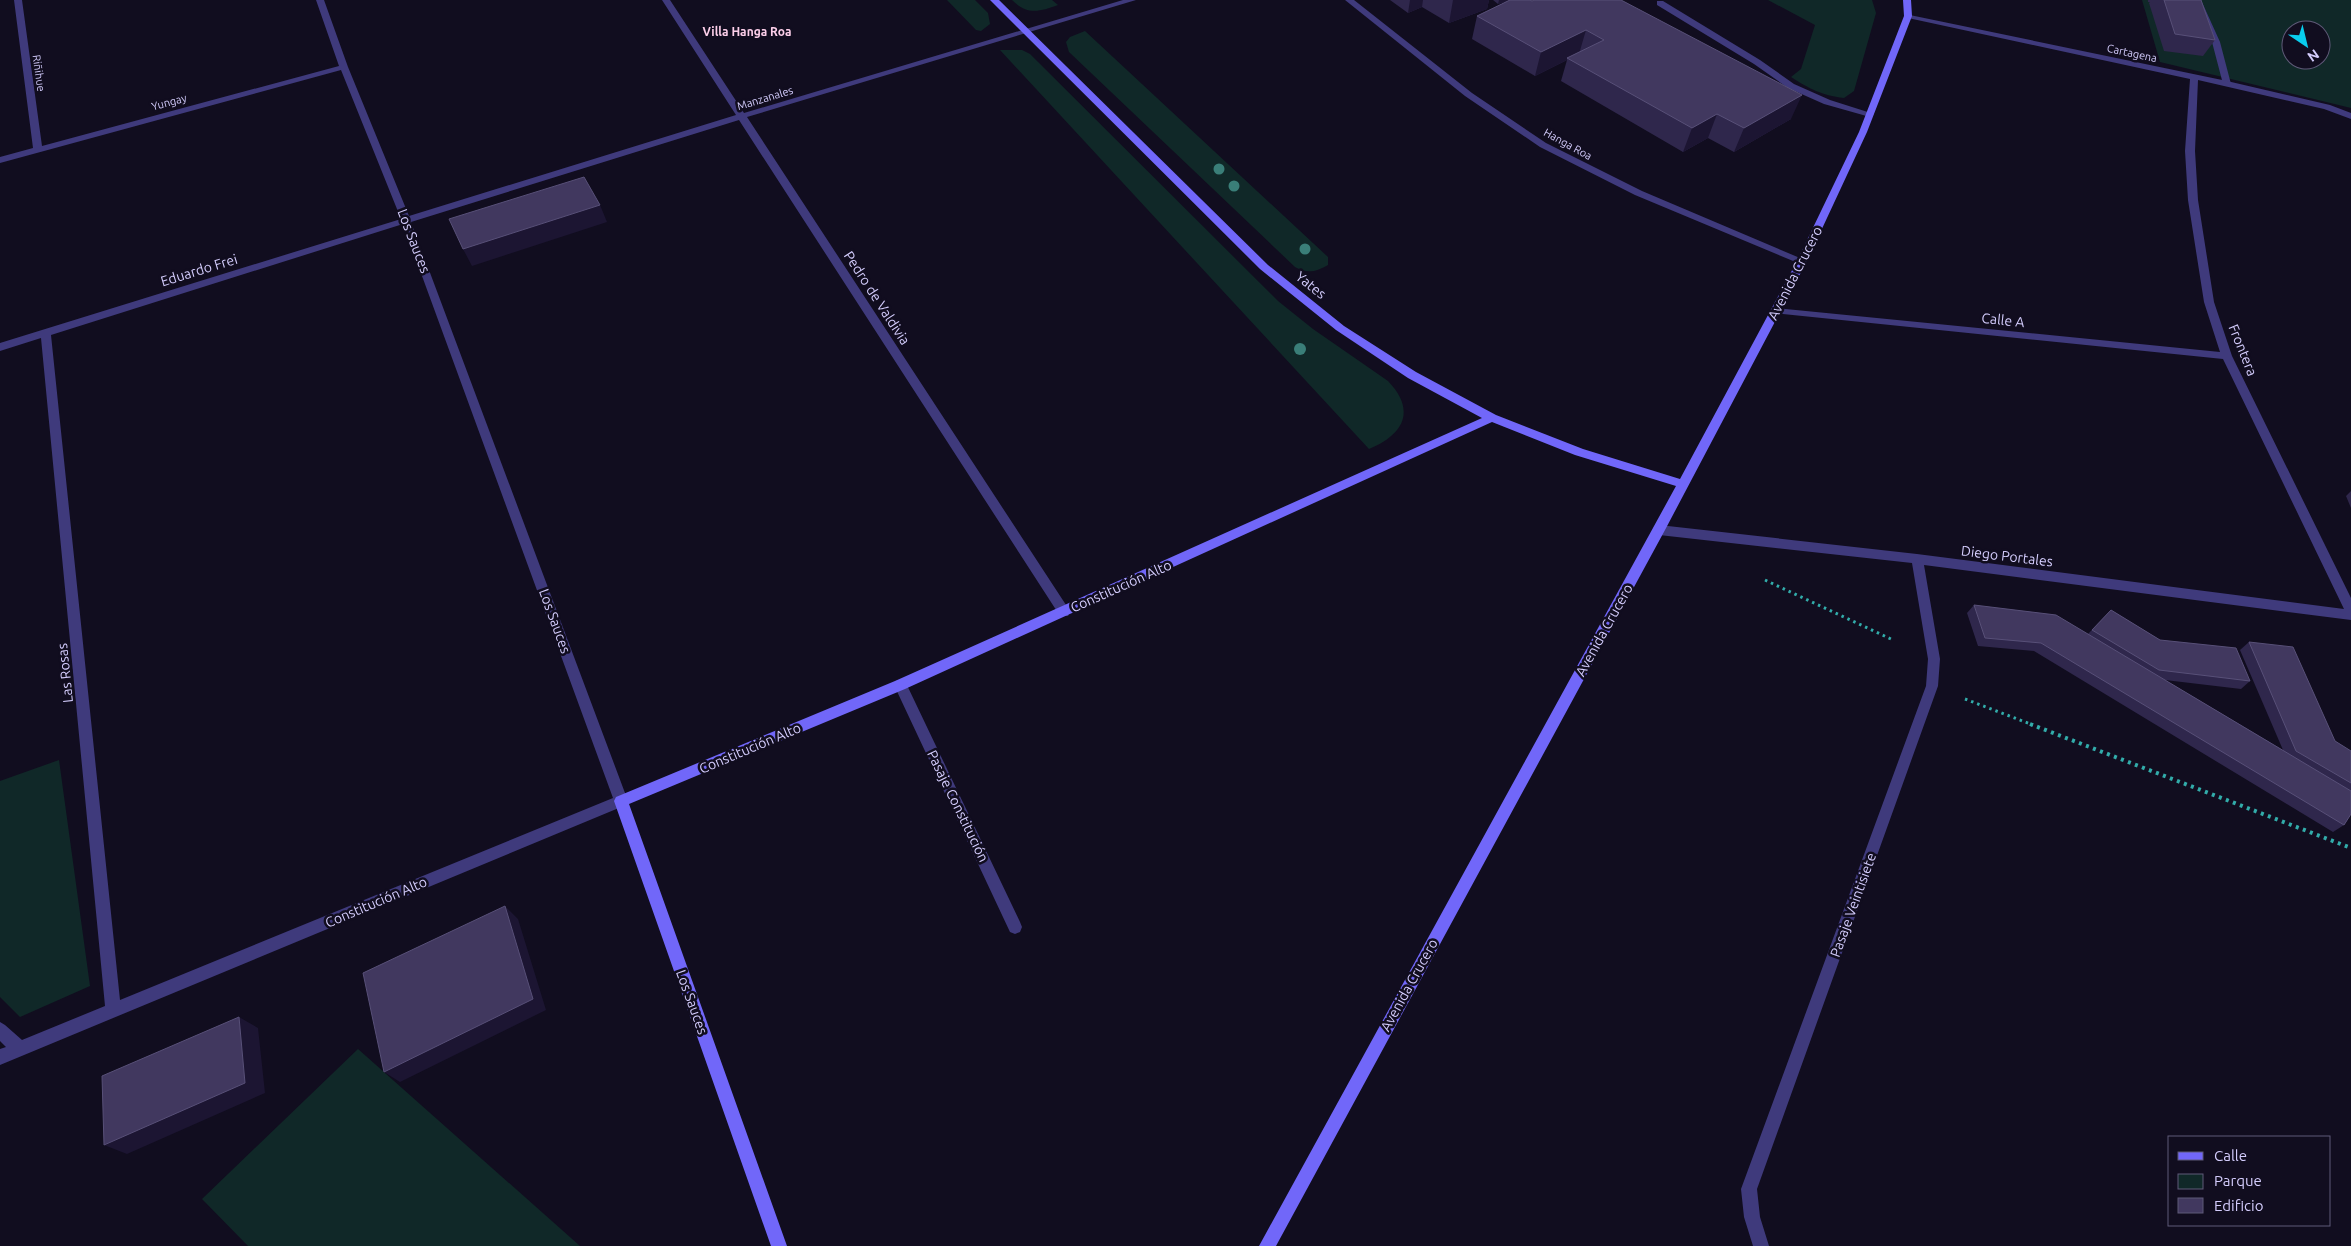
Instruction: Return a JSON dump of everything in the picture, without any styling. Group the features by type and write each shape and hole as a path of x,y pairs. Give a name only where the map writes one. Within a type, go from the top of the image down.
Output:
{"main road":[{"name":"Yates","path":"994,0 1264,267 1340,328 1412,375 1492,418 1579,452 1684,484"},
{"name":"Avenida Crucero","path":"1267,1246 1659,530 1802,262 1870,114 1908,16 1907,0"},
{"name":"Constitución Alto","path":"621,801 900,685 1492,418"},
{"name":"Los Sauces","path":"621,801 779,1246"}],"street":[{"name":"Riñihue","path":"18,0 38,150"},
{"name":"Los Sauces","path":"320,0 344,67 406,220 621,801"},
{"name":"Pedro de Valdivia","path":"666,0 1064,612"},
{"name":"Manzanales","path":"406,220 743,116 1132,0"},
{"name":"Hanga Roa","path":"1349,0 1487,107 1543,145 1625,186 1802,262"},
{"path":"2197,0 2216,42 2227,84"},
{"path":"1660,3 1757,62 1791,86 1827,102 1870,114"},
{"name":"Cartagena","path":"1908,16 2227,84 2326,107 2351,116"},
{"name":"Yungay","path":"0,160 344,67"},
{"name":"Frontera","path":"2194,77 2190,151 2193,200 2209,302 2227,356 2351,610"},
{"name":"Eduardo Frei","path":"0,347 406,220"},
{"name":"Calle A","path":"1776,311 2227,356"},
{"name":"Las Rosas","path":"46,333 113,1011"},
{"name":"Diego Portales","path":"1659,530 1917,559 2351,615"},
{"name":"Pasaje Veintisiete","path":"1761,1246 1752,1217 1750,1189 1932,686 1934,659 1917,559"},
{"name":"Pasaje Constitución","path":"900,685 1015,927"},
{"name":"Constitución Alto","path":"0,1057 621,801"},
{"path":"0,1030 20,1049"}],"path":[{"path":"1757,576 1934,659"},
{"path":"1932,686 2351,848"}],"green space":[{"path":"947,0 975,0 988,13 990,24 981,31 976,30"},
{"path":"1012,0 1052,0 1058,5 1034,11 1023,8"},
{"path":"1768,0 1872,0 1876,13 1854,91 1844,98 1829,95 1810,88 1791,77 1801,69 1815,25"},
{"path":"2142,0 2351,0 2351,108 2160,62"},
{"path":"1085,31 1328,257 1328,265 1312,271 1304,271 1295,267 1069,52 1066,42 1070,37"},
{"path":"1000,50 1022,50 1030,54 1278,301 1313,329 1388,381 1402,402 1404,412 1398,429 1390,437 1369,449"},
{"path":"59,760 90,986 20,1017 0,997 0,781"},
{"path":"358,1049 580,1246 248,1246 202,1199"}],"building":[{"path":"1510,0 1621,0 1802,95 1744,128 1717,114 1692,128 1567,58 1604,40 1586,30 1541,52 1477,16"},
{"path":"2164,0 2201,0 2215,40 2175,34"},
{"path":"584,177 600,205 463,249 449,219"},
{"path":"1974,605 2056,615 2351,791 2351,814 2344,825 2041,643 1985,638"},
{"path":"2111,610 2160,640 2236,648 2250,681 2159,670 2092,630"},
{"path":"2249,642 2293,647 2335,741 2351,751 2351,783 2296,751"},
{"path":"505,906 533,999 384,1072 363,973"},
{"path":"239,1017 245,1083 104,1145 102,1076"}],"district":[{"name":"Villa Hanga Roa","path":"747,31"}]}
